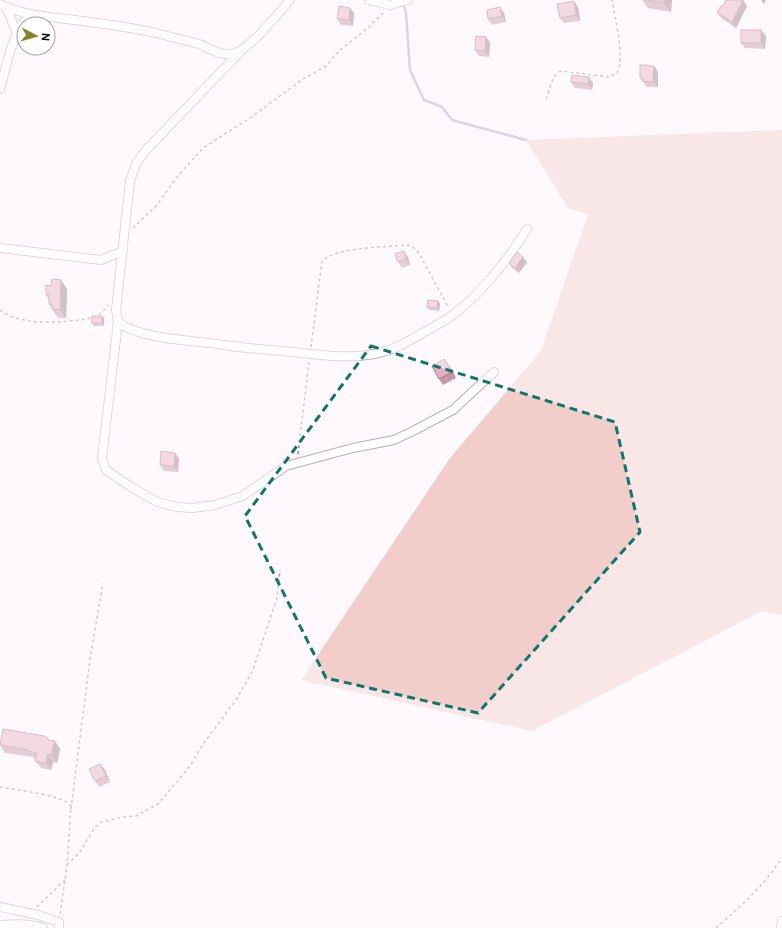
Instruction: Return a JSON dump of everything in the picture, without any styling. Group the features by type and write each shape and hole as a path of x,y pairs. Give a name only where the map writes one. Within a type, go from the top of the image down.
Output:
{"street":[{"path":"290,0 148,148 137,162 130,181 116,310 118,322 102,458 106,470 157,502 176,507 192,508 215,505 243,496 286,466 353,448 394,440 413,432 453,410 494,372"},
{"path":"369,0 393,4 408,0"},
{"path":"3,5 31,14 140,28 229,55 240,52"},
{"path":"3,5 16,31"},
{"path":"0,89 16,36"},
{"path":"118,322 126,328 143,334 227,346 310,354 344,356 372,355 388,351 402,345 453,315 482,289 518,244 527,229"},
{"path":"0,248 101,260 123,251"},
{"path":"0,907 30,914 59,925"},
{"path":"781,928 782,921"},
{"path":"0,925 32,925 43,928"}],"path":[{"path":"546,99 556,72 561,71 610,77 617,73 620,62 618,34 612,0"},
{"path":"124,236 142,221 157,205 176,177 203,148 250,118 303,79 326,66 339,51 369,28 393,4"},
{"path":"296,463 322,261 328,255 353,250 408,246 413,247 418,252 453,315"},
{"path":"0,310 14,317 39,322 57,323 93,317 101,314 110,301"},
{"path":"67,865 80,852 95,827 102,822 122,817 136,816 158,804 190,766 203,744 236,700 253,670 277,598 280,570"},
{"path":"59,925 67,865 71,809 90,659 103,583"},
{"path":"0,787 17,791 44,794 65,800 71,809"},
{"path":"716,928 746,901 782,859"},
{"path":"30,914 65,880"}],"highlighted area":[{"path":"371,346 615,422 640,532 478,713 326,678 245,516"}],"shaded area":[{"path":"782,130 782,615 762,611 532,731 301,680 450,458 541,351 588,214 568,208 526,140"}],"building":[{"path":"646,0 665,0 664,3"},
{"path":"726,0 743,0 732,22 717,12"},
{"path":"574,1 576,15 560,18 557,4"},
{"path":"339,6 350,8 349,20 337,19"},
{"path":"500,7 502,16 488,19 487,10"},
{"path":"741,30 761,30 761,43 741,43"},
{"path":"476,36 486,37 485,51 475,50"},
{"path":"640,65 654,66 653,82 643,81 643,78 640,78"},
{"path":"572,75 589,77 588,84 571,82"},
{"path":"404,251 406,259 398,262 395,254"},
{"path":"517,252 523,257 515,268 509,263"},
{"path":"52,279 61,280 60,310 52,309 52,304 49,304 49,295 46,295 46,285 51,286"},
{"path":"428,300 438,301 437,308 427,307"},
{"path":"92,316 102,316 102,323 92,323"},
{"path":"444,359 452,372 439,379 432,366"},
{"path":"161,451 175,453 174,466 160,465"},
{"path":"3,729 44,736 48,738 48,740 55,741 51,755 48,754 46,763 35,761 37,753 0,745"},
{"path":"100,764 106,776 95,781 89,769"}],"waterway":[{"path":"403,2 406,13 410,70 424,100 442,107 452,120 526,140"}]}
